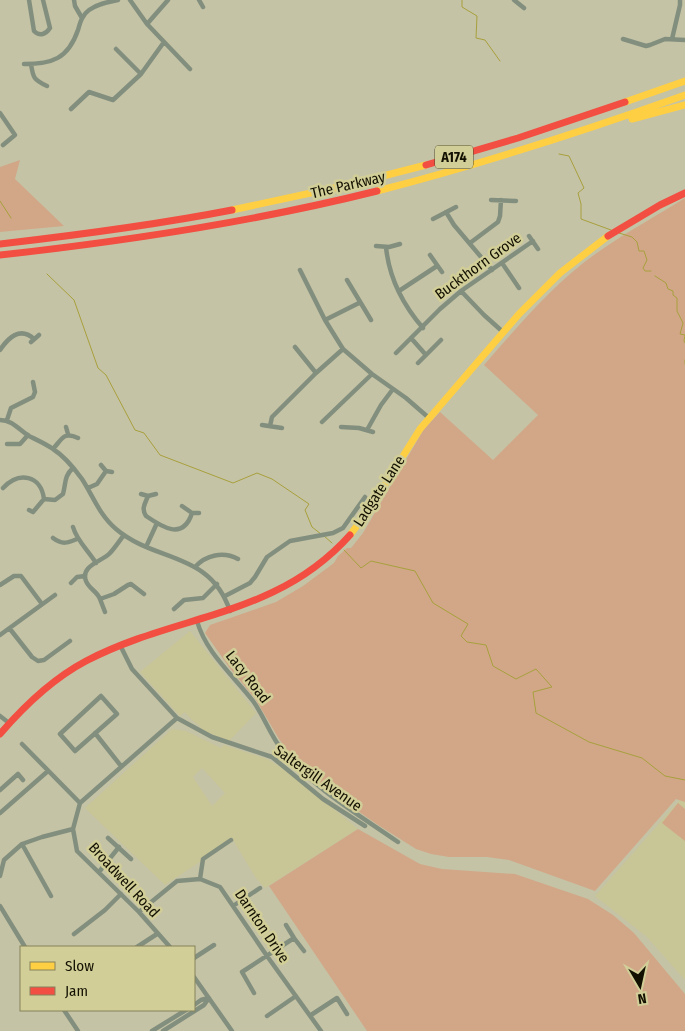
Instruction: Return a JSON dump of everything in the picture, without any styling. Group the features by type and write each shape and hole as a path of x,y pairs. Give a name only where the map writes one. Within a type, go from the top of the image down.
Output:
{"main road":[{"path":"648,94 685,77"},
{"name":"The Parkway","path":"0,244 133,229 250,208 360,183 408,171 535,133 685,81"},
{"name":"The Parkway","path":"0,255 146,237 255,219 367,194 430,178 564,137 685,95"},
{"name":"A174","path":"564,137 593,132 685,105"},
{"name":"Ladgate Lane","path":"0,734 37,694 58,677 86,660 120,645 230,611 259,600 313,569 330,555 363,519 407,447 429,418 529,303 560,273 607,236 660,205 685,193"}],"street":[{"path":"29,0 34,31 42,35 48,32 50,28 43,0"},
{"path":"74,0 75,6 82,18"},
{"path":"24,64 52,62 64,54 74,42 82,18 88,11 107,1 118,0"},
{"path":"130,0 147,24 190,69"},
{"path":"147,24 168,0"},
{"path":"199,0 203,7"},
{"path":"514,0 524,8"},
{"path":"672,39 680,0"},
{"path":"623,40 650,46 665,39 685,40"},
{"path":"71,109 89,92 112,100 141,74 164,42"},
{"path":"116,49 141,74"},
{"path":"31,64 33,76 38,82 47,86"},
{"path":"0,113 15,135 2,145"},
{"path":"491,200 516,201"},
{"path":"470,243 498,222 501,200"},
{"path":"433,219 456,207"},
{"path":"446,212 454,225 492,270"},
{"path":"529,236 538,249"},
{"name":"Buckthorn Grove","path":"396,353 461,291 533,242"},
{"path":"376,246 386,247 400,244"},
{"path":"386,247 391,275 407,307 423,328"},
{"path":"430,255 442,272"},
{"path":"502,263 519,288"},
{"path":"399,291 437,266"},
{"path":"300,270 343,349 429,418"},
{"path":"347,280 370,320"},
{"path":"461,291 503,332"},
{"path":"326,320 359,303"},
{"path":"0,349 9,338 17,334 25,334 33,341 39,335"},
{"path":"411,338 426,355"},
{"path":"418,363 441,340"},
{"path":"295,347 316,373"},
{"path":"270,426 272,417 343,349"},
{"path":"322,422 372,374"},
{"path":"7,420 11,408 30,400 35,394 33,382"},
{"path":"367,430 381,405 393,389"},
{"path":"35,394 40,397"},
{"path":"0,420 7,420 53,449 73,468 109,522 124,535 146,547 180,559 195,567 217,584 225,596 230,611"},
{"path":"262,425 282,428"},
{"path":"66,427 68,434"},
{"path":"340,427 373,432"},
{"path":"53,449 68,434"},
{"path":"68,434 78,438"},
{"path":"8,444 14,447 20,444 28,435"},
{"path":"88,488 97,484 109,471 101,465"},
{"path":"35,518 31,511 44,499 55,500 61,497 67,473 73,468"},
{"path":"5,476 9,481"},
{"path":"4,488 9,481 23,477 35,481 42,490 44,499"},
{"path":"141,494 148,496 156,494"},
{"path":"148,496 143,506 144,513 167,529 179,529 187,523 192,512"},
{"path":"225,596 250,582 267,557 290,541 333,533 343,528 364,497"},
{"path":"182,506 192,512 199,513"},
{"path":"146,547 157,523"},
{"path":"73,527 77,539 96,562"},
{"path":"105,612 98,594 88,585 85,576 87,570 110,553 124,535"},
{"path":"53,538 65,543 77,539"},
{"path":"230,555 232,549"},
{"path":"195,567 202,559 224,554 238,559"},
{"path":"0,585 14,576 21,576 42,604"},
{"path":"71,583 77,577 85,576"},
{"path":"100,599 132,584 144,594"},
{"path":"174,609 184,600 203,598 217,584"},
{"path":"0,635 55,594"},
{"name":"Lacy Road","path":"197,620 207,644 254,702 271,734 286,755 322,789 398,842"},
{"path":"10,629 32,657 38,661 44,660 70,641"},
{"name":"Saltergill Avenue","path":"120,645 132,669 177,718 212,737 272,757 323,799 365,826"},
{"path":"100,696 117,714 95,734 75,751 60,734 100,696"},
{"path":"0,716 9,723"},
{"path":"0,876 2,859 22,844 42,836 73,829 80,803 177,718"},
{"path":"95,734 121,766"},
{"path":"22,744 80,803"},
{"path":"0,813 48,770"},
{"path":"0,790 18,774 24,780"},
{"name":"Broadwell Road","path":"73,829 77,850 139,912 169,946"},
{"path":"108,838 131,859"},
{"path":"139,912 178,880 200,879 203,859 231,840"},
{"path":"22,844 51,896"},
{"path":"99,872 119,847"},
{"name":"Darnton Drive","path":"200,879 220,887 321,1031"},
{"path":"233,906 260,888"},
{"path":"74,934 105,910 121,894"},
{"path":"0,906 24,946"},
{"path":"286,925 304,951"},
{"path":"139,946 157,934"},
{"path":"254,993 242,972 294,938"},
{"path":"195,957 214,945"},
{"path":"195,978 232,1031"},
{"path":"266,1016 296,996"},
{"path":"195,1003 209,998"},
{"path":"195,1011 204,1005 209,998"},
{"path":"310,1015 336,998 347,1014"},
{"path":"65,1011 78,1031"},
{"path":"152,1031 184,1011"},
{"path":"163,1031 195,1011"}],"shaded area":[{"path":"20,160 15,179 64,226 0,232 0,167"},
{"path":"685,198 685,802 676,799 595,891 509,860 487,857 449,857 416,849 322,786 296,762 279,739 256,700 205,633 210,625 276,602 303,586 334,563 338,556 347,548 351,548 363,533 424,429 440,412 493,460 538,415 484,365 540,302 571,273 614,241"},
{"path":"190,631 256,713 229,741 202,730 185,712 180,716 140,672"},
{"path":"172,729 186,731 221,748 224,745 267,759 290,773 358,829 265,888 256,878 233,840 165,885 85,808","holes":["202,768 225,793 212,806 193,777"]},
{"path":"681,799 685,802 685,980 646,936 595,896"},
{"path":"678,803 685,809 685,841 662,823"},
{"path":"358,829 420,864 442,869 515,874 588,899 613,915 634,933 685,994 685,1031 367,1031 269,886"}],"waterway":[{"path":"462,0 462,7 477,16 476,38 485,40 500,61"},
{"path":"559,154 569,156 584,188 578,193 581,204 581,219 611,230"},
{"path":"0,201 11,218"},
{"path":"619,233 632,237 637,242 639,251 644,251 647,260 643,268 645,271 651,271"},
{"path":"47,274 74,300 98,368 106,375 135,430 144,433 160,455 233,483 257,473 272,479 309,504 305,510 312,527 321,534"},
{"path":"655,276 666,283 668,289 673,291 673,295 677,298 677,311 683,323 680,334 685,335 685,343"},
{"path":"324,536 332,543"},
{"path":"344,550 361,568 371,561 415,571 433,603 468,624 461,636 467,642 486,645 493,666 516,679 536,669 552,687 533,692 536,713 589,742 642,758 665,776 685,780"}],"traffic: slow":[{"path":"625,102 685,81"},
{"path":"377,191 455,170 685,95"},
{"path":"632,119 685,105"},
{"path":"232,210 348,185 426,165"},
{"path":"350,535 371,507 420,429 519,314 560,273 608,236"}],"traffic: jam":[{"path":"426,165 518,138 625,102"},
{"path":"0,255 190,229 284,212 377,191"},
{"path":"608,236 660,205 685,193"},
{"path":"0,244 116,229 232,210"},
{"path":"0,734 40,693 86,661 121,645 258,599 290,583 321,562 350,535"}]}
